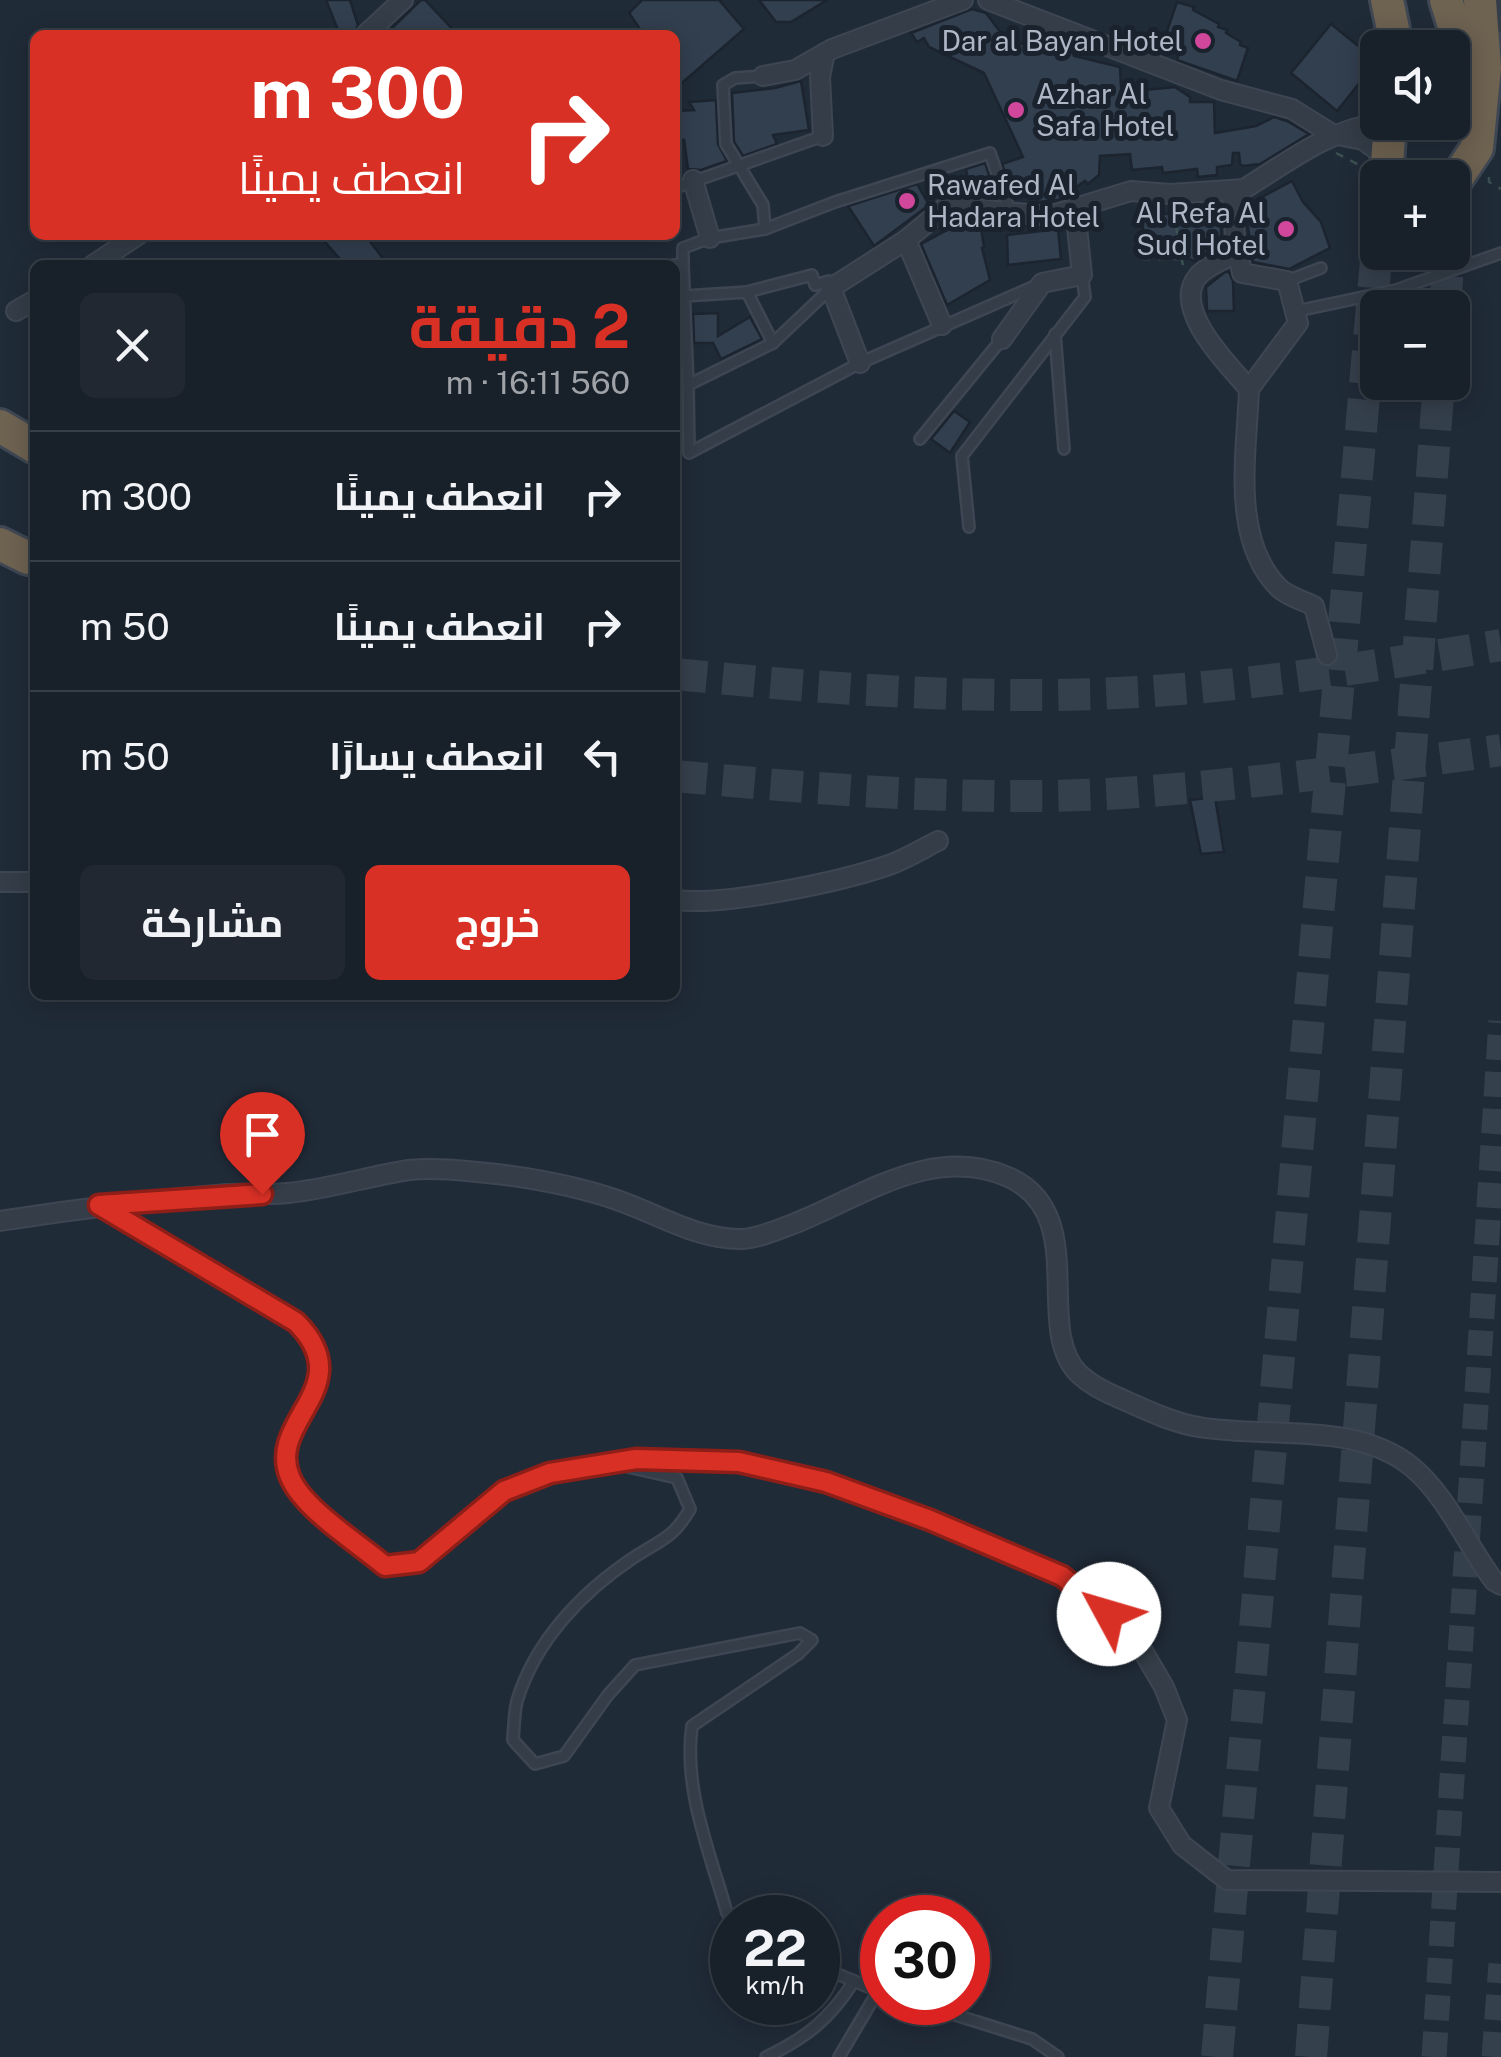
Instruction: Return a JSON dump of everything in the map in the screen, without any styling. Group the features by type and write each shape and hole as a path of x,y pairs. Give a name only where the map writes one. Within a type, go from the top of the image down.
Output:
{"highway":[{"path":"1386,0 1393,30"},
{"path":"1446,0 1464,58 1457,160"},
{"path":"1469,160 1477,148 1485,68 1480,0"},
{"path":"0,426 30,443"}],"street":[{"path":"370,30 403,0"},
{"path":"762,76 795,70 825,54 964,0"},
{"path":"988,0 1221,90 1292,108 1332,134 1362,140 1378,151 1378,160"},
{"path":"1492,0 1501,24"},
{"path":"823,136 820,77 825,54"},
{"path":"860,363 831,288 906,240 947,206 1049,216 1131,190 1171,194 1232,192 1244,189 1332,134 1360,125"},
{"path":"693,180 710,238"},
{"path":"1232,192 1242,273 1287,281 1298,324 1249,390 1246,481 1250,544 1280,589 1314,606 1327,656"},
{"path":"1002,339 1042,283 1082,275 1075,208"},
{"path":"1235,237 1231,255 1198,276 1191,292 1196,321 1211,348 1249,390"},
{"path":"100,260 130,240"},
{"path":"906,240 942,326"},
{"path":"16,311 30,303"},
{"path":"680,901 785,890 890,865 938,841"},
{"path":"0,882 30,882"},
{"path":"0,1222 99,1205 288,1193 413,1170 448,1170 577,1188 713,1236 745,1239 824,1212 898,1176 938,1166 982,1167 1014,1180 1036,1201 1054,1232 1064,1346 1077,1372 1112,1395 1194,1426 1234,1432 1312,1432 1374,1447 1410,1465 1427,1482 1477,1558 1501,1584"},
{"path":"99,1205 296,1322 314,1340 320,1363 317,1384 287,1447 288,1474 302,1497 385,1566 419,1562 504,1491 550,1473 636,1459 739,1462 826,1482 930,1520 1062,1576 1133,1634 1164,1687 1176,1720 1159,1808 1182,1845 1227,1880 1501,1882"}],"lane":[{"path":"762,76 735,78 723,85 726,144 763,204 765,229"},
{"path":"680,186 823,136"},
{"path":"679,260 682,248 710,238 765,229 834,202 990,154 1010,212"},
{"path":"1297,312 1396,290 1501,252"},
{"path":"1287,281 1321,268"},
{"path":"680,275 689,453 860,363 1042,283"},
{"path":"684,296 747,292 812,275 815,285 829,282 831,288 772,344 688,385"},
{"path":"969,526 962,456 1085,296 1082,275"},
{"path":"747,292 772,344"},
{"path":"1055,334 1064,449"},
{"path":"920,439 1002,339"},
{"path":"611,1463 677,1478 690,1508 677,1532 631,1560 574,1604 540,1653 517,1702 513,1740 535,1764 564,1756 635,1665 800,1633 812,1640 798,1654 692,1726 688,1750 696,1804 722,1895"},
{"path":"840,1975 860,1984"},
{"path":"766,2057 796,2042 835,2011 854,1981"},
{"path":"838,2057 860,2023"},
{"path":"987,2025 1032,2039 1058,2057"}],"path":[{"path":"1343,159 1360,164"},
{"path":"1171,194 1181,259 1191,292"},
{"path":"1142,258 1181,259"}],"building":[{"path":"326,0 350,0 358,25 356,30 338,30"},
{"path":"425,0 453,30 394,30"},
{"path":"642,0 719,0 744,29 680,85 680,30 641,30 629,13"},
{"path":"759,0 827,0 791,22 776,22"},
{"name":"Dar al Bayan Hotel","path":"1177,2 1194,7 1248,48 1237,81 1177,60 1181,46 1164,40"},
{"path":"972,9 986,13 1001,33 1001,50 1037,39 1052,46 1056,43 1071,48 1074,56 1120,67 1121,87 1134,86 1135,91 1175,87 1190,97 1190,102 1214,102 1215,133 1256,126 1274,117 1309,134 1260,164 1243,166 1239,153 1233,153 1232,165 1217,167 1217,175 1198,177 1197,169 1163,173 1162,167 1132,170 1130,154 1100,156 1099,175 1088,184 1085,181 1058,200 1038,202 1030,182 1009,185 1002,164 1023,157 984,73 929,47 924,38 917,42 911,33"},
{"path":"1331,24 1360,47 1360,82 1337,111 1291,73"},
{"path":"801,81 809,130 773,135 777,144 743,156 734,142 732,93"},
{"path":"716,100 718,144 727,161 701,170 688,169 684,140 680,140 680,111 694,110 689,102"},
{"path":"985,163 996,195 948,194 969,186 966,169"},
{"name":"Al Refa Al Sud Hotel","path":"1292,181 1303,202 1321,222 1330,248 1289,269 1253,262 1245,206"},
{"path":"917,184 929,205 874,246 848,206"},
{"path":"1178,206 1221,208 1221,243 1195,261 1189,259 1185,247 1143,247 1143,212 1179,215"},
{"path":"966,220 980,222 990,280 947,305 921,244"},
{"path":"1058,229 1061,259 1008,265 1007,235"},
{"path":"323,240 369,240 384,260 341,260"},
{"path":"1225,272 1233,281 1234,311 1207,311 1206,287"},
{"path":"718,313 718,336 750,317 762,339 721,359 713,343 694,343 693,314"},
{"path":"954,411 970,422 950,453 931,439"},
{"path":"1215,797 1224,852 1201,854 1190,800"}],"tunnel":[{"path":"1217,2057 1375,270"},
{"path":"1446,290 1448,270"},
{"path":"1311,2057 1438,400"},
{"path":"680,674 906,692 1081,694 1275,679 1501,645"},
{"path":"680,776 906,793 1080,795 1274,779 1501,750"},
{"path":"1434,2057 1501,1021"},
{"path":"1494,2057 1501,1964"}],"place":[{"name":"Dar al Bayan Hotel","path":"1203,41"},
{"name":"Azhar Al Safa Hotel","path":"1016,110"},
{"name":"Rawafed Al Hadara Hotel","path":"907,201"},
{"name":"Al Refa Al Sud Hotel","path":"1286,229"}],"route":[{"path":"262,1194 99,1205 296,1322 314,1340 320,1363 317,1384 287,1447 288,1474 302,1497 385,1566 419,1562 504,1491 550,1473 636,1459 739,1462 826,1482 930,1520 1062,1576 1109,1614"}]}
